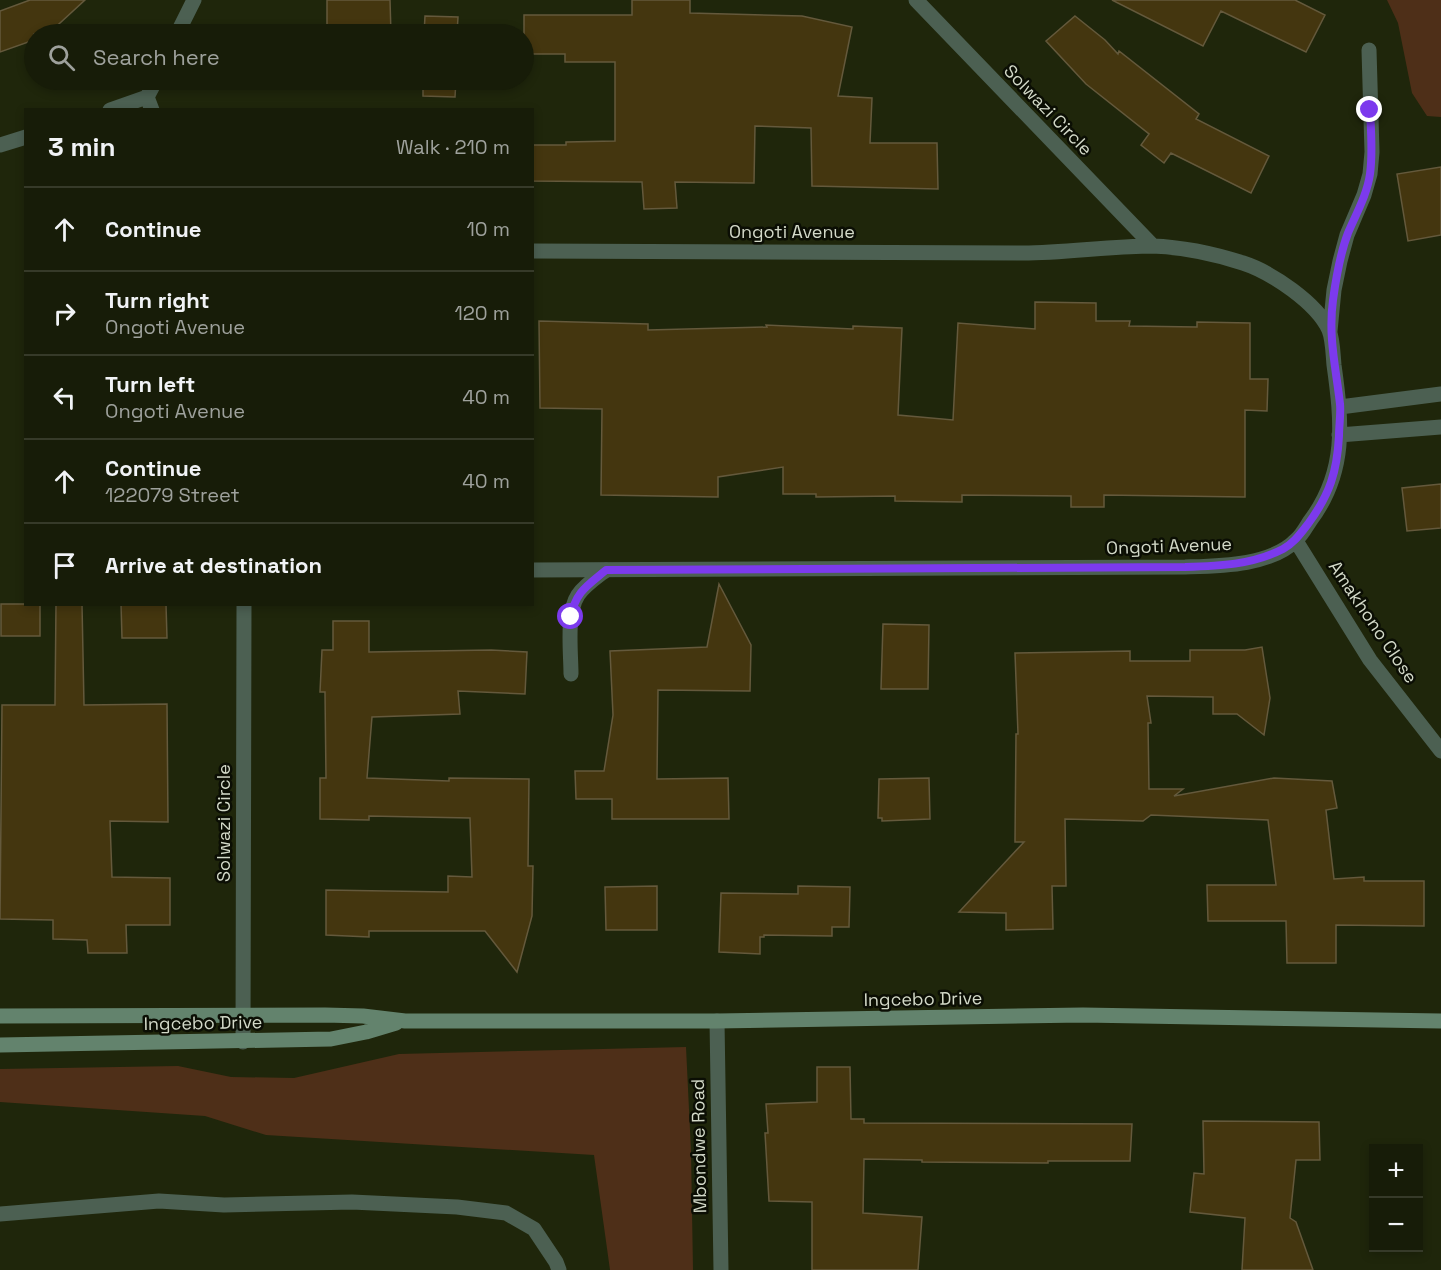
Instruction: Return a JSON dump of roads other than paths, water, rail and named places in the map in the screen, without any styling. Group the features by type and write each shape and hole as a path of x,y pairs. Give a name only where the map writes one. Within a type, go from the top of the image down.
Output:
{"main road":[{"name":"Ingcebo Drive","path":"0,1016 325,1015 405,1021 717,1022 1083,1015 1441,1021"},
{"name":"Ingcebo Drive","path":"0,1045 330,1039 405,1021"}],"street":[{"path":"182,24 194,0"},
{"name":"Solwazi Circle","path":"916,0 1153,246"},
{"path":"1330,331 1334,290 1340,261 1347,235 1370,174 1372,152 1369,50"},
{"path":"123,108 150,104"},
{"path":"0,145 24,138"},
{"name":"Ongoti Avenue","path":"534,250 1039,253 1153,246 1191,251 1242,262 1259,269 1296,293 1314,311 1330,331 1340,406 1338,460 1333,479 1320,508 1296,541 1284,549 1255,560 1226,566 534,570"},
{"path":"1340,406 1441,394"},
{"path":"1339,435 1441,427"},
{"name":"Amakhono Close","path":"1296,541 1370,660 1441,751"},
{"path":"572,674 571,617 573,604 582,590 606,570"},
{"name":"Solwazi Circle","path":"243,1042 244,606"},
{"name":"Mbondwe Road","path":"717,1022 720,1270"},
{"path":"0,1214 159,1202 224,1205 352,1202 458,1207 506,1213 534,1229 559,1270"}]}
